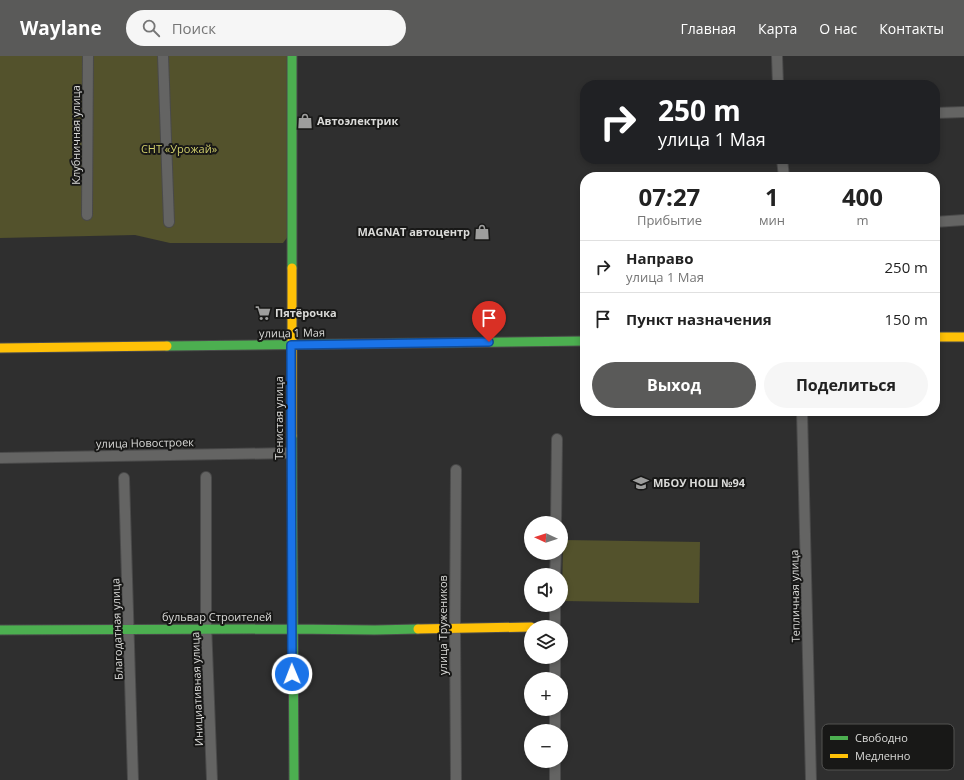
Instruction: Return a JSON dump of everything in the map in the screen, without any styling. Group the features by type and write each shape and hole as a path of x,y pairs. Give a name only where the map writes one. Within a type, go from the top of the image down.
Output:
{"street":[{"name":"Клубничная улица","path":"87,215 88,56"},
{"path":"162,56 169,222"},
{"name":"Тенистая улица","path":"292,56 291,453 294,780"},
{"path":"777,56 778,80"},
{"path":"940,113 964,112"},
{"path":"940,222 964,220"},
{"path":"940,337 964,337"},
{"name":"улица 1 Мая","path":"0,348 580,341"},
{"name":"Тепличная улица","path":"802,416 812,780"},
{"path":"556,516 557,439"},
{"name":"улица Новостроек","path":"0,458 291,453"},
{"name":"улица Тружеников","path":"456,470 456,780"},
{"name":"Инициативная улица","path":"206,477 207,630 212,780"},
{"name":"Благодатная улица","path":"124,478 133,780"},
{"name":"бульвар Строителей","path":"0,630 207,630 292,628 375,630 524,628"},
{"path":"555,768 555,780"}],"green space":[{"name":"СНТ «Урожай»","path":"0,56 287,56 289,235 283,243 170,243 135,235 0,238"},
{"path":"568,540 700,542 699,603 568,601 568,568 563,568 563,560 568,560"}],"traffic: fast":[{"path":"292,56 292,268"},
{"path":"167,346 580,341"},
{"path":"292,436 294,780"},
{"path":"0,630 418,629"}],"traffic: slow":[{"path":"292,268 292,436"},
{"path":"940,337 964,337"},
{"path":"0,348 167,346"},
{"path":"418,629 524,627"}],"place":[{"name":"Автоэлектрик","path":"305,121"},
{"name":"MAGNAT автоцентр","path":"482,232"},
{"name":"Пятёрочка","path":"263,313"},
{"name":"МБОУ НОШ №94","path":"641,483"}],"route":[{"path":"292,674 291,345 489,342"}]}
